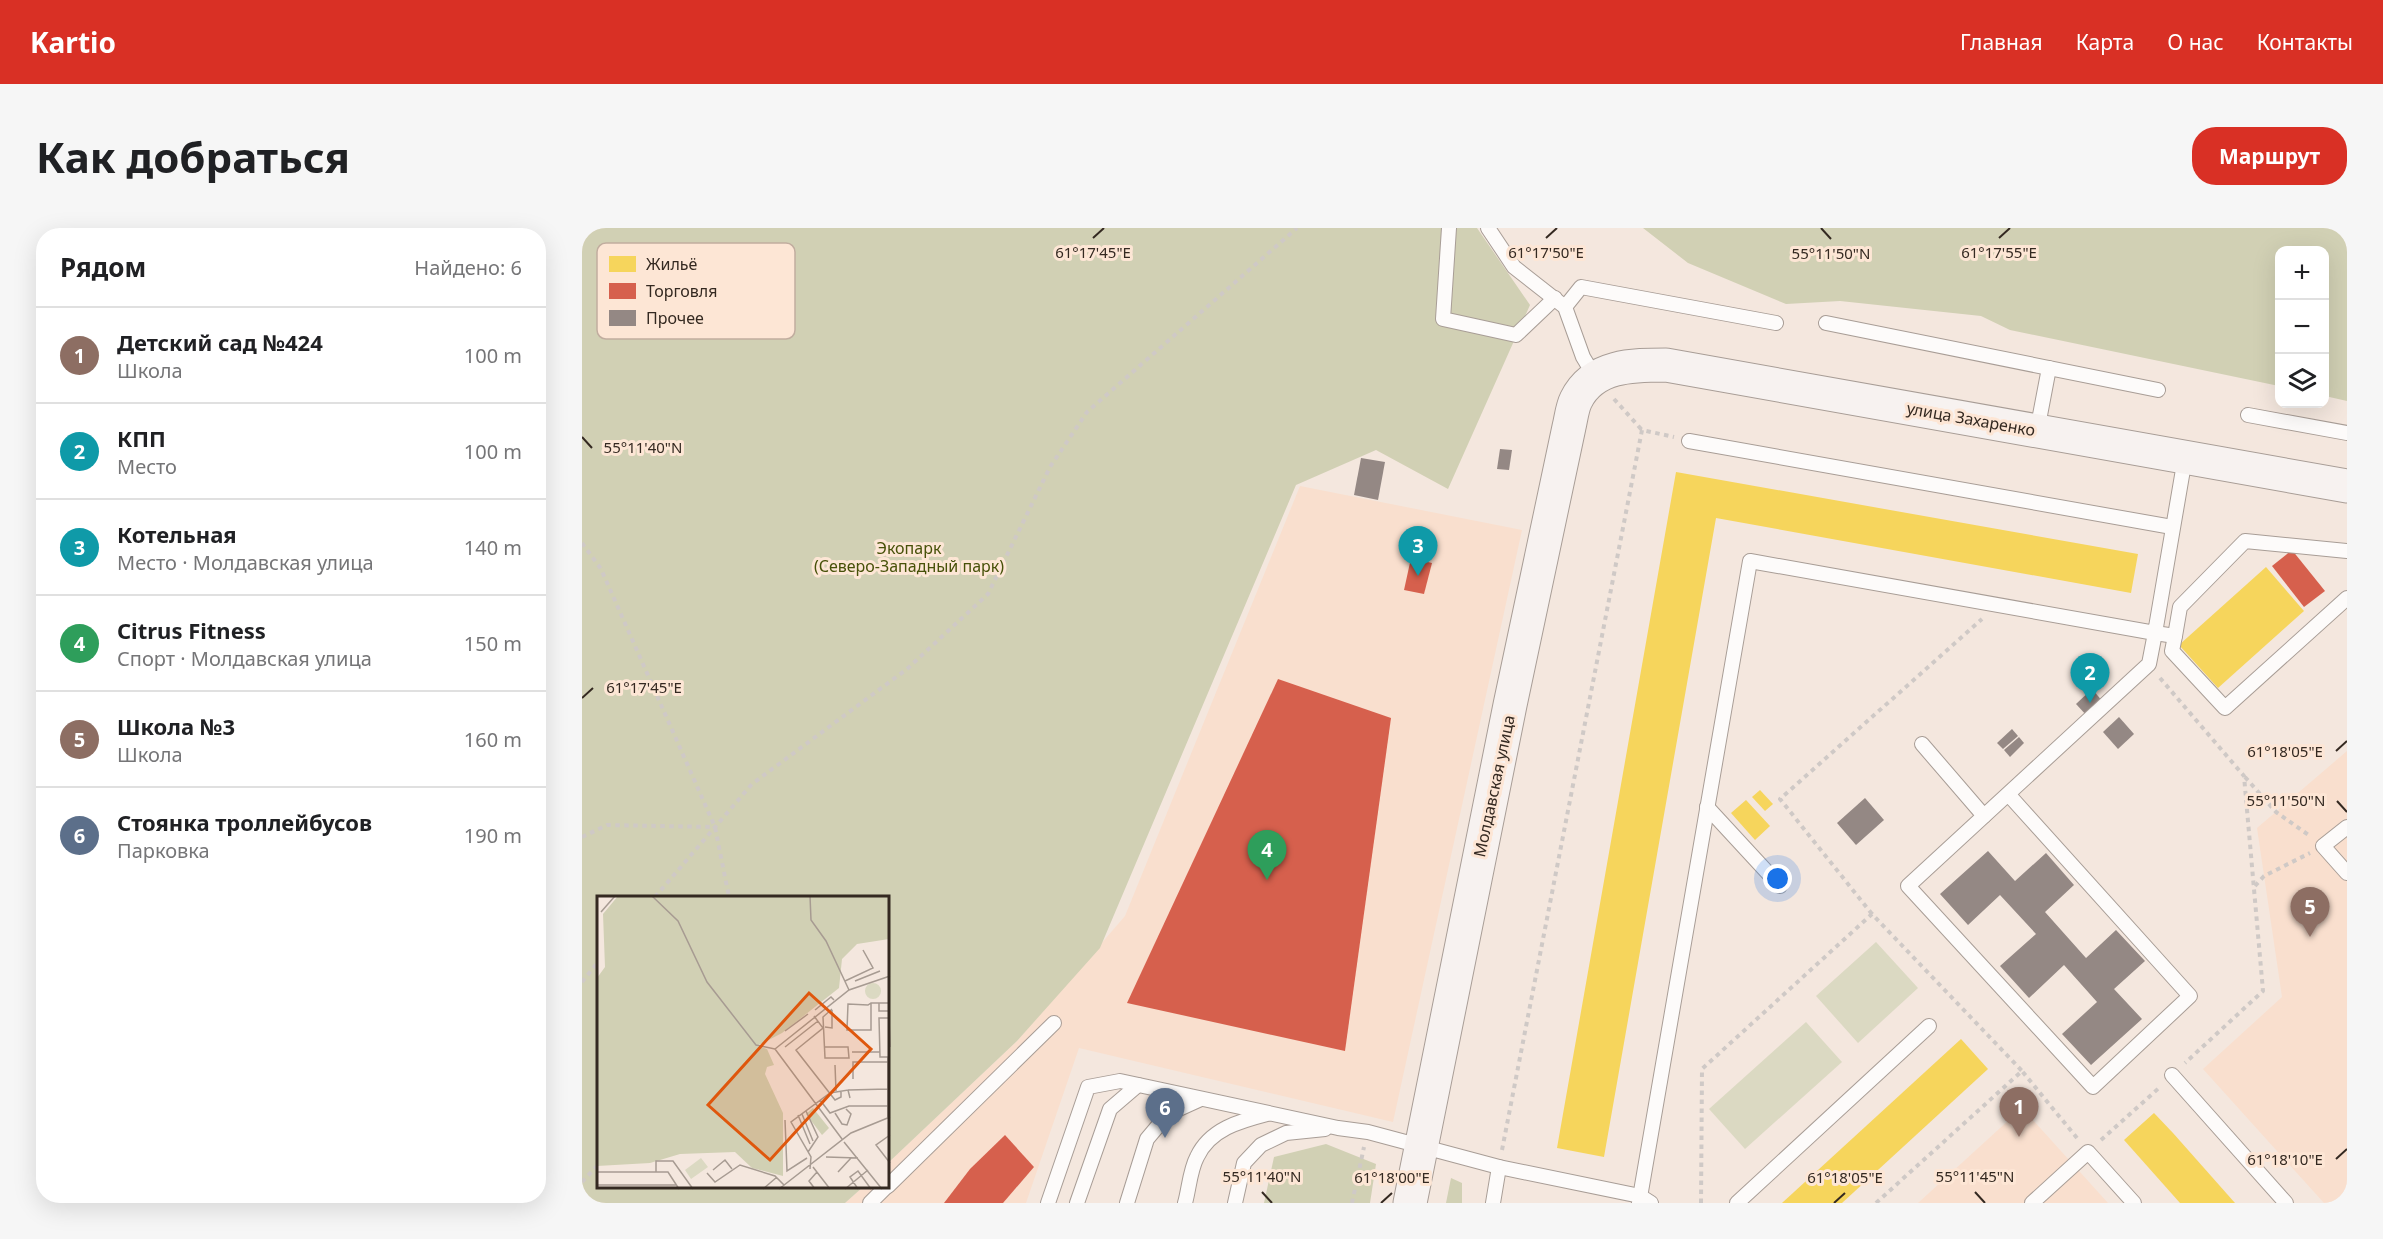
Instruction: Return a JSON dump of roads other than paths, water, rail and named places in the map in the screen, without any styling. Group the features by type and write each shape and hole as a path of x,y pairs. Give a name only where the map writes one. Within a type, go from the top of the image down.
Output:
{"street":[{"name":"улица Захаренко","path":"1595,377 1628,365 1666,365 2347,486"},
{"name":"Молдавская улица","path":"1410,1203 1569,427 1576,400 1595,377"}],"lane":[{"path":"1449,228 1443,319 1516,335 1581,287 1776,323"},
{"path":"1488,228 1514,267 1560,302 1583,357 1595,377"},
{"path":"1826,323 2158,390"},
{"path":"2037,431 2049,368"},
{"path":"2248,415 2347,433"},
{"path":"1689,441 2172,527"},
{"path":"2008,794 2190,996 2092,1087 1908,886 2149,664 2185,458"},
{"path":"2347,551 2245,541 2180,607 2172,651 2225,708 2347,598"},
{"path":"1048,1203 1088,1087 1120,1081 1338,1128 1368,1132 1498,1167 1644,1201 1707,807 1750,561 2175,636"},
{"path":"1922,744 1984,816"},
{"path":"1707,807 1780,886"},
{"path":"2347,826 2323,846 2347,873"},
{"path":"890,1184 1054,1023"},
{"path":"1737,1203 1929,1026"},
{"path":"2172,1075 2286,1203"},
{"path":"1077,1203 1110,1109 1138,1085"},
{"path":"1127,1203 1147,1139 1168,1114 1201,1098"},
{"path":"1185,1203 1197,1156 1215,1134 1235,1122 1269,1113"},
{"path":"1235,1203 1244,1164 1261,1145 1286,1133 1338,1128"},
{"path":"2032,1203 2088,1152 2134,1203"},
{"path":"1493,1203 1498,1167"},
{"path":"870,1203 886,1188"}],"place":[{"name":"Котельная","path":"1418,576"},
{"name":"КПП","path":"2090,703"},
{"name":"Citrus Fitness","path":"1267,880"},
{"name":"Школа №3","path":"2310,937"},
{"name":"Детский сад №424","path":"2019,1137"},
{"name":"Стоянка троллейбусов","path":"1165,1138"}],"park label":[{"name":"Экопарк (Северо-Западный парк)","path":"909,557"}]}
